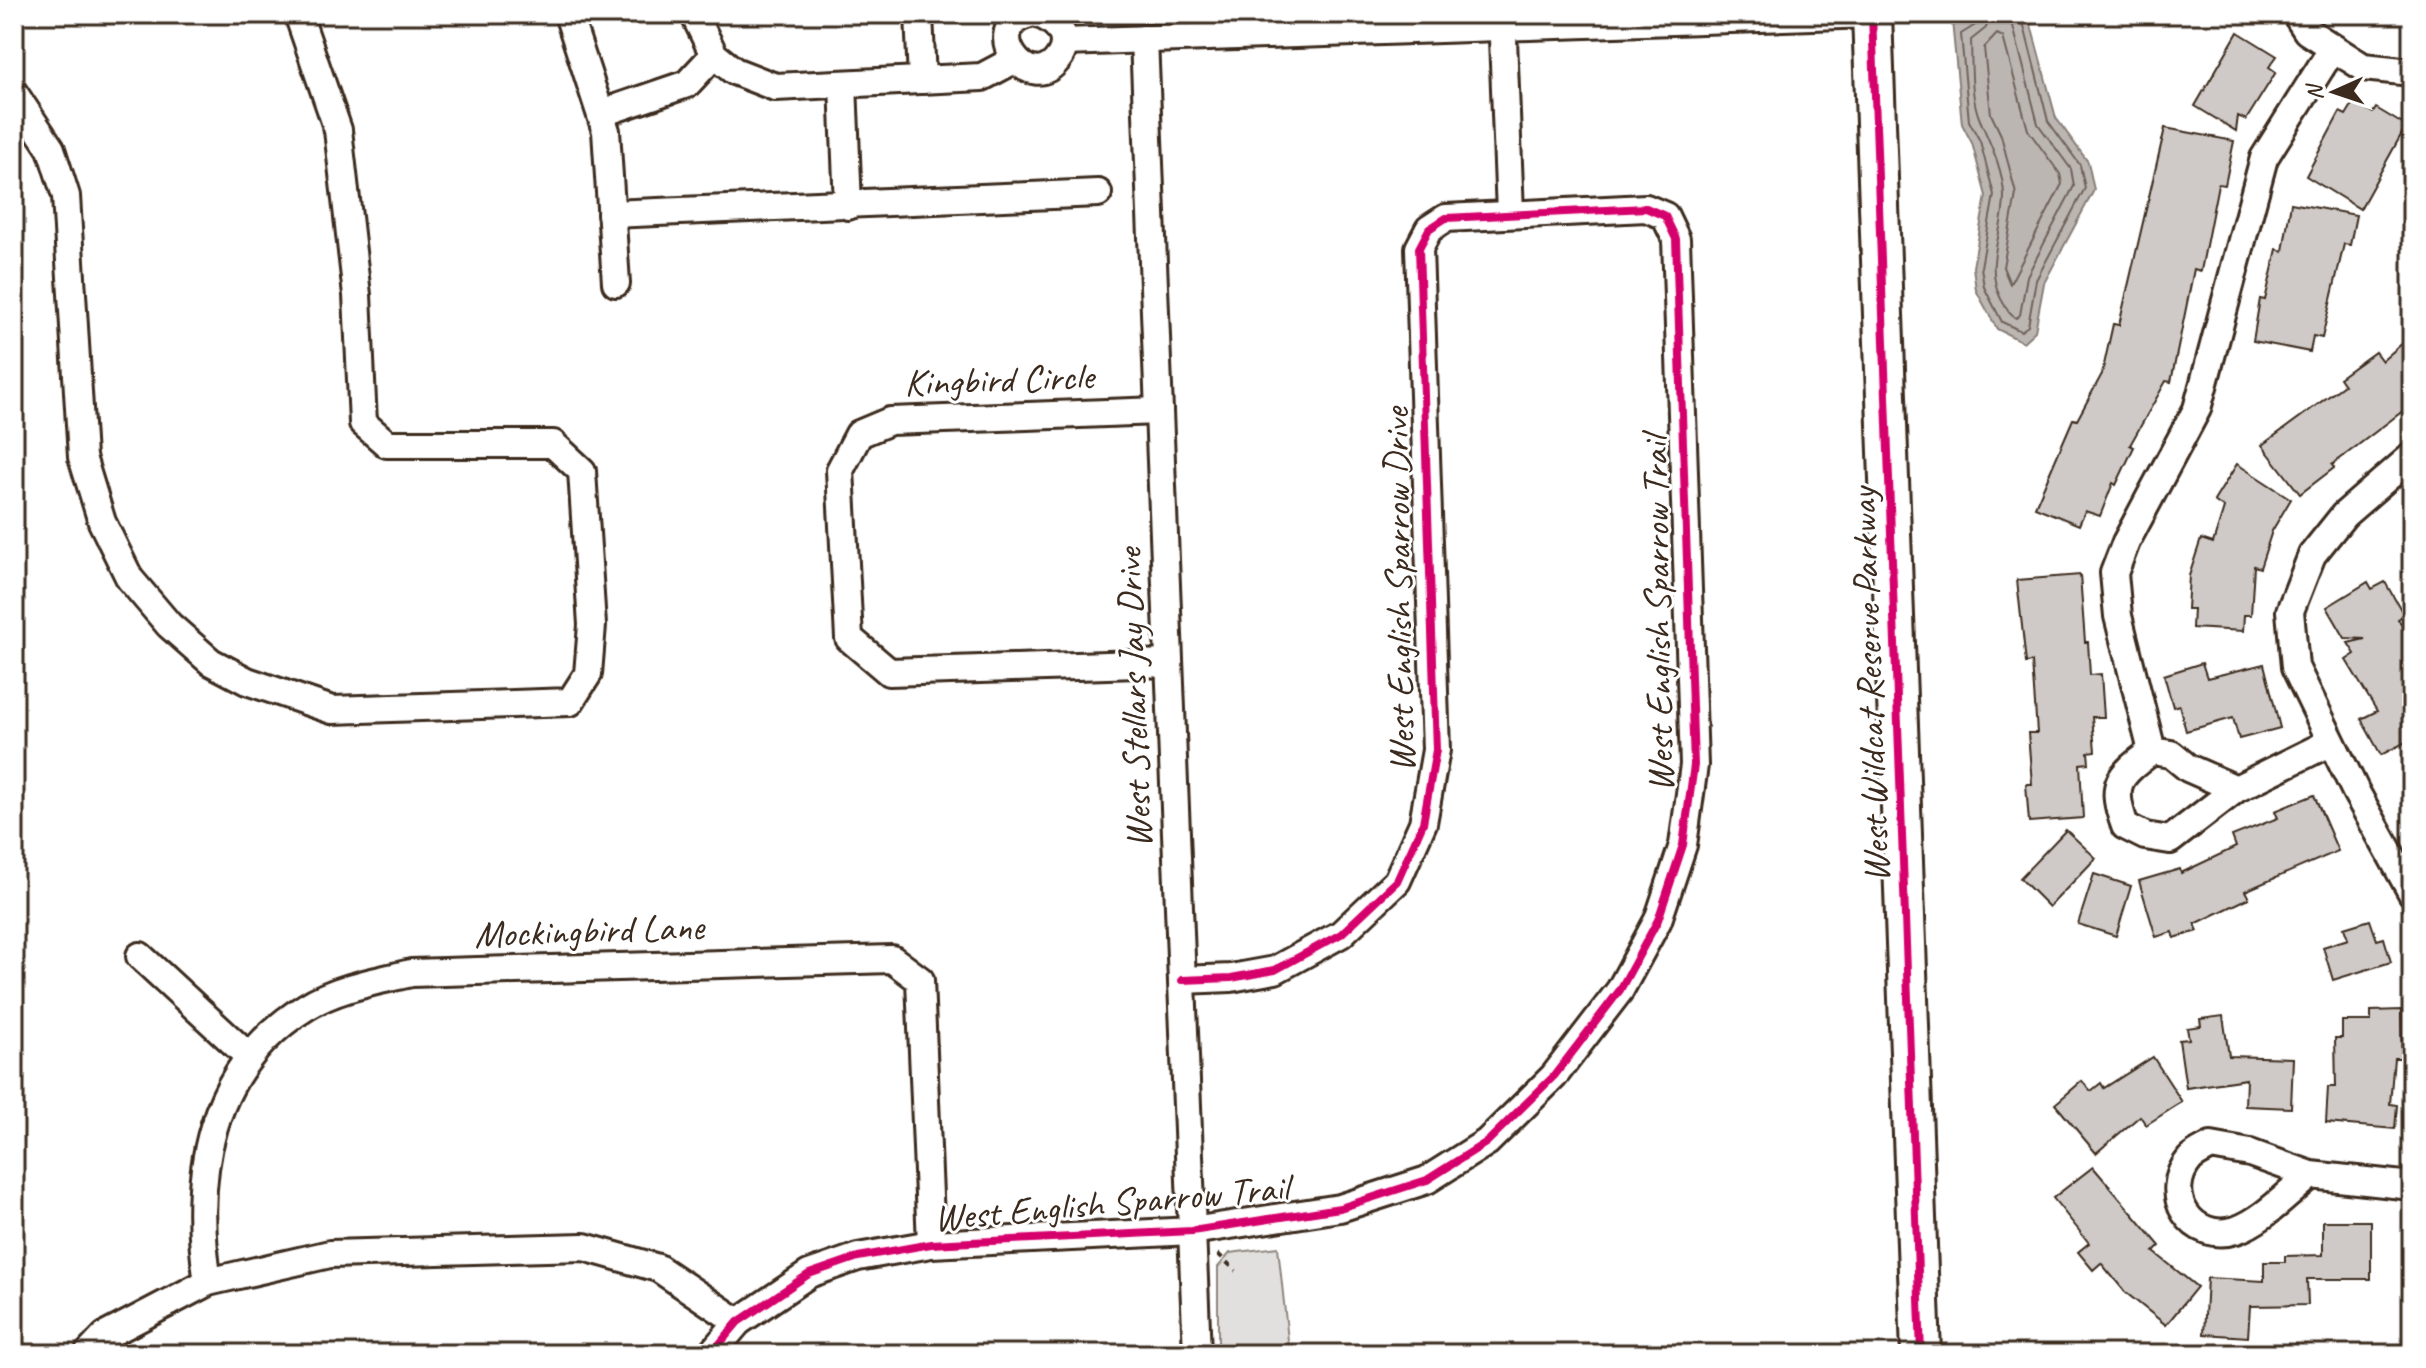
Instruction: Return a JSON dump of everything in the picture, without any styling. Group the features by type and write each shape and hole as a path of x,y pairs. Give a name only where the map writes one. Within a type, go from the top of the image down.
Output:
{"main road":[{"name":"West Wildcat Reserve Parkway","path":"1872,14 1921,1354"}],"street":[{"path":"14,93 51,149 66,196 82,457 102,522 130,579 169,625 211,662 247,681 332,710 570,702 588,674 592,625 582,471 553,444 387,444 363,423 357,295 338,130 298,14"},
{"path":"568,14 602,113 616,283"},
{"path":"694,14 714,55 734,71 775,87 982,77 1014,60"},
{"path":"919,14 922,80"},
{"path":"1030,14 1014,22 1008,35 1008,47 1014,60 1025,68 1048,67 1060,55 1064,42 1062,31 1053,19 1038,14"},
{"path":"1064,42 1502,20 1872,14"},
{"path":"2296,14 2307,31 2363,67 2412,72"},
{"path":"1502,20 1510,213"},
{"name":"West Stellars Jay Drive","path":"1144,39 1197,1354"},
{"path":"2152,751 2118,616 2114,573 2126,542 2197,409 2264,158 2333,48"},
{"path":"602,113 687,84 714,55"},
{"path":"843,84 848,206"},
{"path":"611,214 1098,193"},
{"name":"West English Sparrow Trail","path":"711,1354 738,1322 809,1274 858,1257 931,1244 1192,1231 1340,1208 1427,1180 1487,1142 1554,1076 1620,990 1658,920 1683,845 1694,765 1676,239 1665,216 1646,208 1510,213"},
{"name":"West English Sparrow Drive","path":"1182,980 1231,978 1275,970 1341,934 1397,881 1423,823 1436,750 1419,248 1429,229 1446,218 1510,213"},
{"name":"Kingbird Circle","path":"1159,411 890,421 859,434 840,470 849,638 889,672 1169,663"},
{"path":"2412,456 2344,515 2312,555 2290,611 2295,667 2331,742 2412,893"},
{"path":"2236,789 2188,768 2171,754 2152,751 2130,767 2116,786 2117,802 2125,826 2145,836 2170,840 2236,789 2331,742"},
{"path":"140,956 247,1055"},
{"name":"Mockingbird Lane","path":"208,1282 202,1242 204,1163 216,1117 247,1055 307,1006 366,984 411,973 892,959 920,980 931,1244"},
{"path":"2311,1175 2236,1230 2209,1231 2189,1222 2178,1201 2179,1179 2185,1168 2191,1158 2211,1146 2250,1153 2311,1175 2412,1186"},
{"path":"88,1354 105,1336 208,1282 330,1254 584,1247 658,1268 738,1322"}],"shaded area":[{"path":"1278,1247 1289,1350 1218,1353 1218,1267 1230,1253"}],"water":[{"path":"1972,14 2028,14 2056,118 2088,162 2094,190 2044,283 2035,331 2023,342 1997,329 1976,290 1973,267 1986,196 1972,143 1962,124 1952,21 1966,22"}],"building":[{"path":"2238,32 2277,56 2269,67 2276,72 2246,120 2238,116 2236,131 2195,106"},
{"path":"2354,102 2373,113 2376,108 2406,126 2360,209 2306,176 2340,112 2346,115"},
{"path":"2165,128 2234,141 2225,185 2218,184 2201,271 2194,269 2171,382 2166,381 2130,445 2134,447 2116,485 2113,483 2100,516 2085,511 2079,525 2035,507 2073,419 2077,420 2102,374 2113,324 2119,325"},
{"path":"2291,203 2356,215 2350,245 2344,244 2322,338 2313,336 2310,352 2253,341 2260,299 2265,300 2277,249 2283,251"},
{"path":"2412,335 2412,404 2332,465 2334,468 2300,494 2262,445 2344,385 2339,378 2375,352 2382,361"},
{"path":"2237,464 2291,499 2272,531 2260,568 2254,566 2251,615 2244,615 2243,631 2192,628 2193,609 2187,609 2189,576 2201,539 2213,543 2224,508 2214,501"},
{"path":"2080,575 2090,675 2101,674 2104,717 2092,717 2095,751 2088,752 2089,763 2080,764 2083,818 2029,822 2026,784 2032,784 2028,733 2037,733 2032,662 2026,663 2017,580"},
{"path":"2368,582 2372,589 2385,582 2404,615 2398,619 2412,641 2412,739 2381,755 2361,719 2377,711 2346,660 2355,654 2348,643 2365,639 2345,638 2327,607"},
{"path":"2202,663 2207,678 2264,664 2280,728 2239,739 2233,718 2186,731 2179,705 2173,707 2164,675"},
{"path":"2314,795 2338,851 2245,891 2249,898 2195,924 2198,931 2174,938 2172,932 2156,937 2139,881 2180,869 2181,873 2236,847 2232,836 2278,818 2275,811"},
{"path":"2066,830 2096,858 2049,907 2020,878"},
{"path":"2094,874 2131,886 2116,936 2078,924"},
{"path":"2370,920 2377,940 2384,938 2391,962 2333,980 2323,947 2348,939 2344,928"},
{"path":"2401,1010 2402,1058 2394,1058 2390,1104 2397,1105 2395,1129 2326,1123 2328,1087 2336,1087 2335,1038 2342,1038 2342,1021 2371,1021 2371,1011"},
{"path":"2223,1016 2229,1056 2293,1058 2291,1108 2245,1106 2246,1079 2186,1088 2179,1040 2189,1039 2187,1028 2201,1026 2200,1019"},
{"path":"2153,1057 2182,1102 2146,1125 2140,1116 2096,1153 2055,1104 2082,1081 2091,1091 2101,1083 2104,1088"},
{"path":"2093,1167 2160,1246 2154,1252 2197,1287 2166,1325 2125,1292 2101,1263 2093,1270 2078,1252 2089,1243 2053,1198"},
{"path":"2323,1221 2371,1221 2371,1279 2307,1279 2308,1305 2250,1306 2248,1337 2204,1334 2207,1278 2264,1281 2264,1262 2285,1262 2285,1256 2323,1255"}],"cycle path":[{"path":"1872,14 1921,1354"},
{"path":"711,1354 738,1322 809,1274 858,1257 931,1244 1192,1231 1340,1208 1427,1180 1487,1142 1554,1076 1620,990 1658,920 1683,845 1694,765 1676,239 1665,216 1646,208 1446,218 1429,229 1419,248 1436,750 1423,823 1397,881 1341,934 1275,970 1231,978 1182,980"}]}
